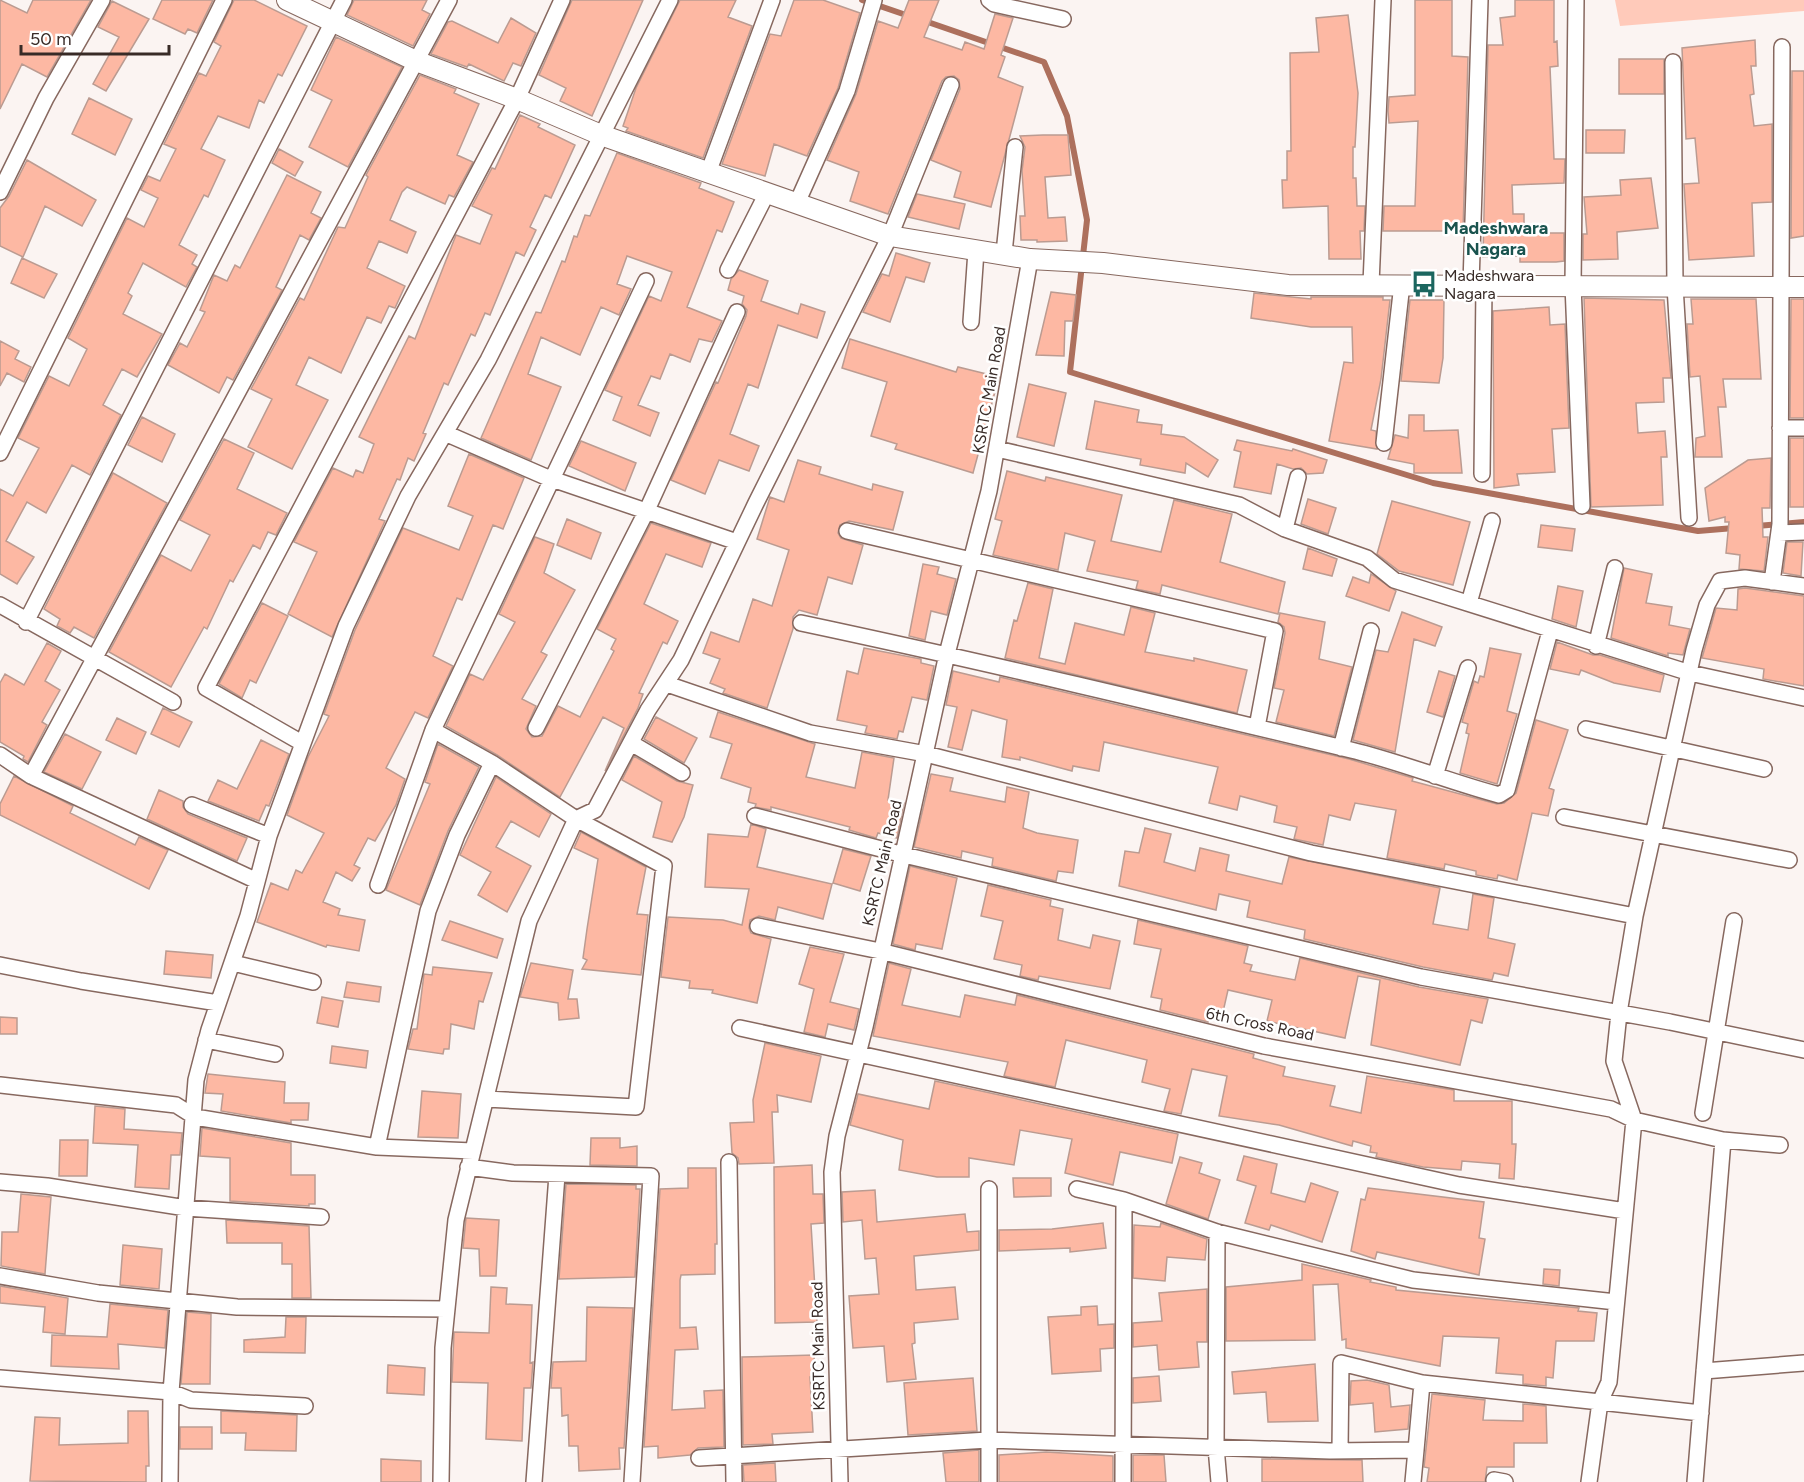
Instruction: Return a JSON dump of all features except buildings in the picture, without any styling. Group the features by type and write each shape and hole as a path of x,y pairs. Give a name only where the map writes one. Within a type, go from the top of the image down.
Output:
{"street":[{"path":"0,192 46,98 102,0"},
{"path":"0,453 224,0"},
{"path":"287,0 417,61 517,99 601,135 890,236 1030,259 1103,263 1288,285 1804,286"},
{"path":"26,622 344,0"},
{"path":"31,776 449,0"},
{"path":"302,743 206,688 517,99 562,0"},
{"path":"170,1482 171,1392 195,1117 196,1080 206,1040 233,963 269,836 346,626 408,496 488,360 670,0"},
{"path":"708,173 772,0"},
{"path":"989,0 994,4 1063,19"},
{"path":"1371,284 1383,0"},
{"path":"1480,0 1478,284 1482,474"},
{"path":"1576,0 1574,285 1582,506"},
{"path":"796,203 847,91 872,7"},
{"path":"1772,582 1779,529 1782,47"},
{"path":"1673,62 1675,286 1689,518"},
{"path":"441,1482 443,1348 456,1220 529,921 576,819 595,810 648,710 667,684 890,236 951,85"},
{"path":"1004,253 1015,147"},
{"path":"728,270 767,193"},
{"path":"971,322 976,251"},
{"name":"KSRTC Main Road","path":"840,1482 832,1172 837,1136 904,855 947,654 997,448 1030,259"},
{"path":"378,885 433,730 646,280"},
{"path":"1384,444 1402,284"},
{"path":"536,728 647,510 737,312"},
{"path":"1780,428 1804,428"},
{"path":"445,433 553,479 737,542"},
{"path":"997,448 1239,505 1285,529 1367,558 1394,580 1596,646 1690,673 1804,698"},
{"path":"1285,529 1298,477"},
{"path":"1469,603 1492,520"},
{"path":"1779,529 1804,532"},
{"path":"847,531 972,558 1275,631 1257,727"},
{"path":"1596,646 1615,568"},
{"path":"1589,1482 1600,1402 1609,1382 1634,1120 1614,1062 1619,1013 1635,916 1690,673 1707,605 1720,581 1746,578 1804,586"},
{"path":"0,605 26,622 173,702"},
{"path":"801,623 947,654 1257,727 1341,748 1499,795 1507,790 1550,631"},
{"path":"1341,748 1371,631"},
{"path":"1435,776 1468,668"},
{"path":"667,684 810,733 926,754 1311,853 1635,916"},
{"path":"1586,729 1764,769"},
{"path":"433,730 492,764 576,819 664,866 636,1107 486,1099"},
{"path":"631,743 682,773"},
{"path":"0,755 31,776 257,881"},
{"path":"377,1147 428,911 457,835 492,764"},
{"path":"192,805 269,836"},
{"path":"755,816 904,855 1421,978 1619,1013 1804,1050"},
{"path":"1564,817 1654,832 1789,860"},
{"path":"1703,1113 1734,921"},
{"name":"6th Cross Road","path":"758,926 880,951 1264,1046 1611,1109 1634,1120 1723,1140 1780,1145"},
{"path":"233,963 313,982"},
{"path":"0,965 81,981 218,1003"},
{"path":"740,1028 1459,1185 1625,1211"},
{"path":"206,1040 275,1054"},
{"path":"0,1085 176,1105 195,1117 377,1147 473,1151"},
{"path":"1695,1482 1723,1140"},
{"path":"729,1162 734,1482"},
{"path":"468,1167 513,1173 651,1176 632,1482"},
{"path":"534,1482 557,1175"},
{"path":"0,1182 47,1186 186,1208 321,1217"},
{"path":"1077,1188 1124,1200 1217,1232 1413,1280 1616,1302"},
{"path":"989,1189 989,1482"},
{"path":"1124,1200 1124,1482"},
{"path":"1217,1232 1216,1447 1219,1482"},
{"path":"0,1276 98,1293 237,1307 447,1309"},
{"path":"1340,1450 1341,1363 1422,1383 1701,1413"},
{"path":"1704,1371 1804,1363"},
{"path":"0,1378 171,1392 191,1400 305,1406"},
{"path":"1413,1482 1422,1383"},
{"path":"699,1458 988,1440 1416,1450"}],"shaded area":[{"path":"1615,0 1804,0 1804,11 1620,26"}],"waterway":[{"path":"862,0 909,16"},
{"path":"922,20 1044,62 1067,116 1087,220 1070,372 1433,483 1698,531 1734,528"},
{"path":"1757,526 1804,522"}],"place":[{"name":"Madeshwara Nagara","path":"1424,284"}],"district":[{"name":"Madeshwara Nagara","path":"1496,238"}]}
